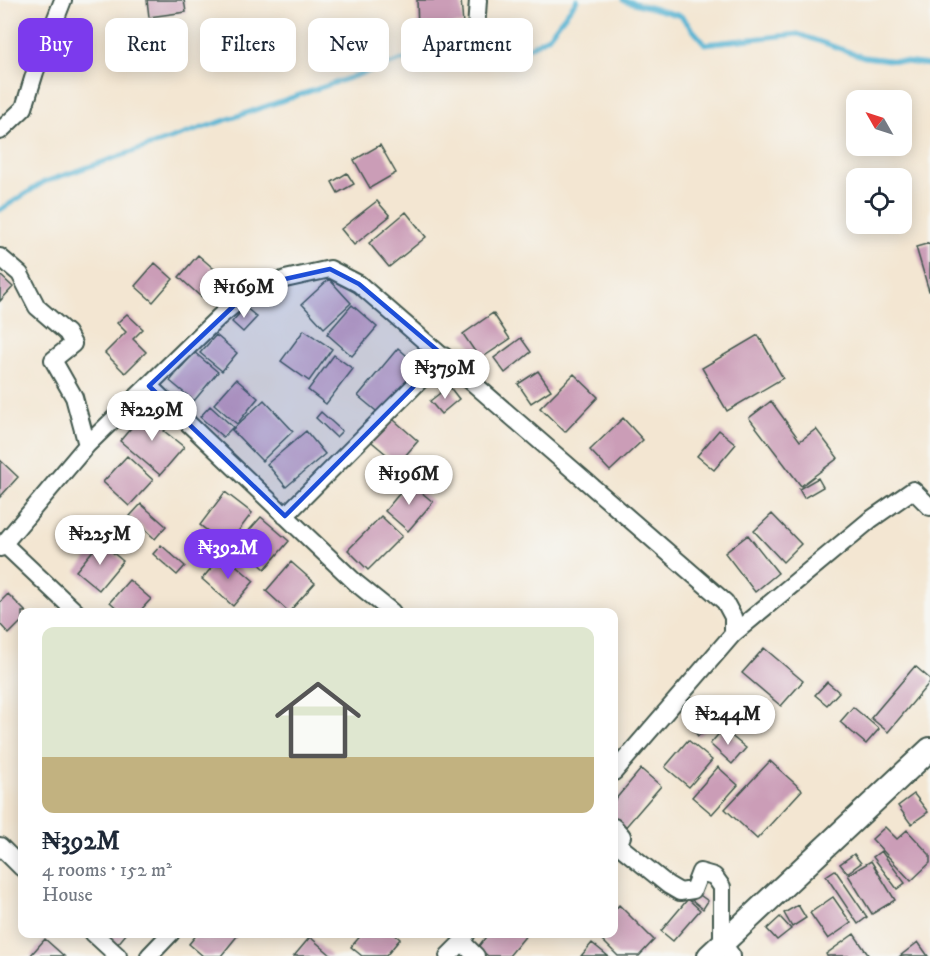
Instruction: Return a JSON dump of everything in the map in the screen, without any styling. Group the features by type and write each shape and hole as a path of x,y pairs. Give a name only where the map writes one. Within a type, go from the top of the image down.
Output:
{"main road":[{"path":"721,952 930,749"}],"street":[{"path":"0,131 24,108 35,72 63,0"},
{"path":"477,18 478,0"},
{"path":"0,257 20,274 37,307 67,333 74,344 53,360 74,397 87,445"},
{"path":"72,608 2,546 87,445 219,317 243,297 285,279 330,269 359,284 725,602 733,617 733,634"},
{"path":"285,516 444,356"},
{"path":"148,386 356,583 387,608"},
{"path":"618,767 733,634 870,520 913,490 930,507"},
{"path":"618,843 668,885 680,892 693,890 700,872 714,876 722,887 721,952"},
{"path":"98,938 118,956"},
{"path":"149,956 166,938"},
{"path":"448,956 463,938"},
{"path":"465,938 476,956"}],"highlighted area":[{"path":"330,269 359,284 444,356 285,516 149,386 243,297 285,279"}],"building":[{"path":"147,0 184,0 186,12 149,17"},
{"path":"417,0 461,0 462,18 418,18"},
{"path":"380,145 396,173 370,188 354,160"},
{"path":"347,173 354,184 338,193 332,182"},
{"path":"377,201 390,216 354,245 341,229"},
{"path":"406,212 426,237 389,267 369,243"},
{"path":"930,243 930,291 929,291 916,247"},
{"path":"198,255 220,274 201,297 179,277"},
{"path":"155,263 173,279 153,302 135,286"},
{"path":"0,275 13,287 0,301"},
{"path":"329,279 351,303 324,328 302,304"},
{"path":"352,305 377,327 352,356 327,334"},
{"path":"245,307 257,317 243,332 232,322"},
{"path":"493,313 510,339 480,359 463,334"},
{"path":"127,314 143,329 133,339 146,352 125,373 105,353 126,332 117,323"},
{"path":"304,330 332,349 309,381 281,361"},
{"path":"216,335 237,353 222,371 200,353"},
{"path":"758,335 783,378 727,411 702,368"},
{"path":"521,338 531,352 505,373 494,358"},
{"path":"398,348 421,368 381,415 358,396"},
{"path":"194,352 218,372 194,401 170,381"},
{"path":"334,355 353,369 326,404 308,390"},
{"path":"538,371 551,390 531,403 518,384"},
{"path":"574,374 598,397 565,432 540,408"},
{"path":"236,379 258,398 237,424 214,404"},
{"path":"449,386 459,399 441,414 430,401"},
{"path":"264,400 293,431 262,461 232,430"},
{"path":"771,401 800,441 816,429 838,458 801,486 749,418"},
{"path":"210,406 233,427 223,437 200,417"},
{"path":"147,409 168,427 164,431 184,447 160,475 120,441"},
{"path":"321,412 342,431 336,437 316,418"},
{"path":"387,414 418,441 398,464 367,438"},
{"path":"623,418 643,440 610,471 590,450"},
{"path":"719,430 736,444 714,470 697,456"},
{"path":"306,431 325,454 286,487 267,464"},
{"path":"127,456 153,480 129,506 103,482"},
{"path":"0,460 18,477 0,497"},
{"path":"818,478 823,487 804,498 799,489"},
{"path":"409,482 433,502 408,531 385,511"},
{"path":"225,492 252,513 227,546 200,525"},
{"path":"141,504 166,526 155,539 130,516"},
{"path":"772,514 801,544 783,562 754,531"},
{"path":"381,516 402,536 368,570 348,550"},
{"path":"261,517 289,541 265,569 237,544"},
{"path":"748,535 778,573 755,592 725,553"},
{"path":"100,542 123,561 99,590 76,571"},
{"path":"161,545 185,566 177,575 153,554"},
{"path":"223,554 254,581 233,606 202,579"},
{"path":"291,562 315,583 293,608 285,608 266,591"},
{"path":"129,580 151,599 143,608 117,608 110,602"},
{"path":"8,594 22,608 18,608 18,625 9,634 0,624 0,602"},
{"path":"764,648 803,681 781,706 742,673"},
{"path":"915,666 930,679 930,682 888,732 871,718"},
{"path":"827,682 839,692 827,705 815,695"},
{"path":"853,707 879,729 866,744 840,722"},
{"path":"697,710 710,727 698,736 685,719"},
{"path":"723,729 746,748 732,764 710,744"},
{"path":"688,740 712,760 689,787 665,767"},
{"path":"770,761 802,790 757,839 725,809"},
{"path":"718,767 738,785 712,814 692,797"},
{"path":"641,769 661,786 623,830 618,826 618,796"},
{"path":"914,794 928,812 911,824 898,806"},
{"path":"885,827 897,839 907,830 930,855 930,863 911,881 872,839"},
{"path":"881,851 905,883 897,889 873,857"},
{"path":"854,854 861,863 847,873 840,864"},
{"path":"871,861 895,900 872,914 848,875"},
{"path":"835,870 867,917 858,924 826,876"},
{"path":"697,893 708,901 703,909 692,900"},
{"path":"833,897 851,923 828,939 810,913"},
{"path":"688,899 700,910 673,941 661,931"},
{"path":"798,905 806,918 792,927 784,913"},
{"path":"618,906 654,940 639,956 618,956 600,938 618,938"},
{"path":"780,917 791,929 777,940 767,929"},
{"path":"854,934 869,956 827,956 826,954"},
{"path":"109,938 123,938 117,945"},
{"path":"194,938 236,938 221,956 203,956 189,944"},
{"path":"311,938 332,956 294,956"},
{"path":"359,938 400,939 386,956 362,956 351,947"},
{"path":"485,938 524,938 509,956 488,956 478,947"},
{"path":"45,939 64,956 30,956"},
{"path":"918,942 928,956 900,956"},
{"path":"592,943 608,956 581,956"}],"waterway":[{"path":"0,210 44,182 402,60 501,63 548,37 577,0"},
{"path":"623,0 681,16 705,44 798,34 864,57 930,65"}]}
